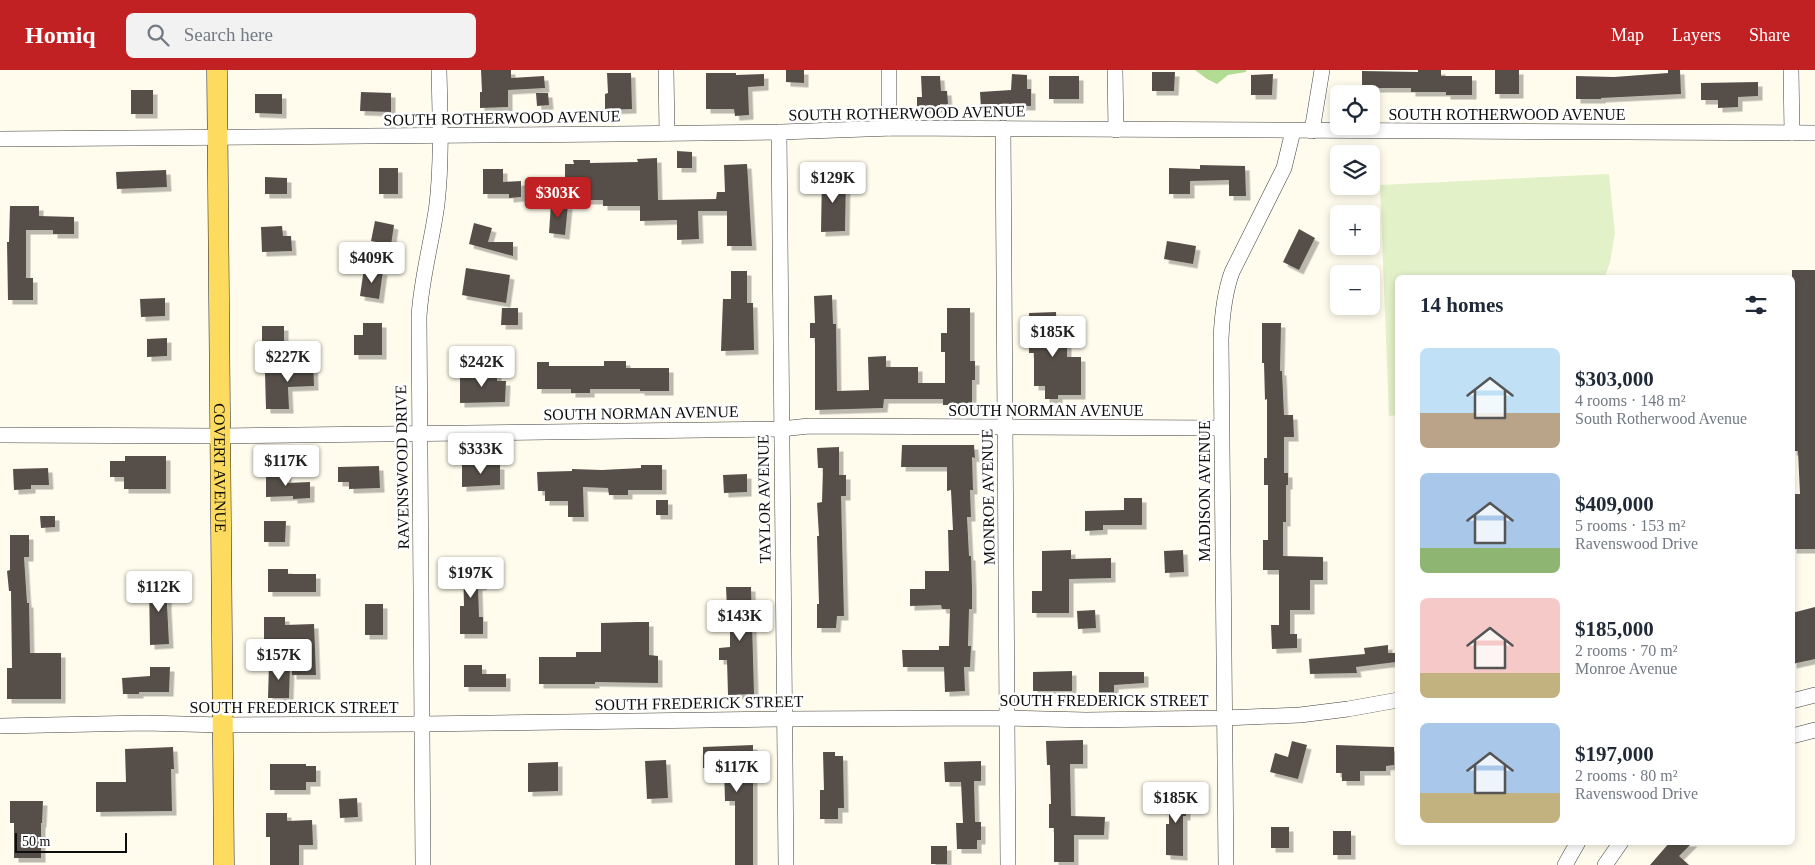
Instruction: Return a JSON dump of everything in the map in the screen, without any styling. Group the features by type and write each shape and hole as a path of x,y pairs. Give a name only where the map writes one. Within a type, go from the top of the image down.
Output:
{"main road":[{"name":"COVERT AVENUE","path":"217,70 224,865"}],"street":[{"name":"RAVENSWOOD DRIVE","path":"422,865 419,310 423,275 436,204 440,161 440,70"},
{"path":"666,70 667,133"},
{"path":"889,70 889,128"},
{"path":"1115,70 1116,130"},
{"path":"1312,131 1322,70"},
{"path":"1791,70 1792,133"},
{"name":"SOUTH ROTHERWOOD AVENUE","path":"0,139 778,132 889,128 1815,133"},
{"name":"MONROE AVENUE","path":"1003,128 1008,865"},
{"name":"MADISON AVENUE","path":"1226,865 1221,428 1222,309 1226,289 1245,244 1284,168 1293,131"},
{"name":"TAYLOR AVENUE","path":"778,132 786,865"},
{"name":"SOUTH NORMAN AVENUE","path":"0,435 221,436 419,434 781,429 809,426 1221,428"},
{"path":"1795,700 1815,695"},
{"name":"SOUTH FREDERICK STREET","path":"0,726 421,724 783,719 1006,718 1086,720 1224,718 1300,715 1395,700"},
{"path":"1795,735 1815,730"},
{"path":"1565,865 1576,845"},
{"path":"1605,865 1619,845"}],"green space":[{"path":"1195,70 1246,70 1246,72 1228,75 1217,84"},
{"path":"1609,174 1615,233 1606,275 1395,275 1395,415 1389,416 1380,185"}],"building":[{"path":"481,70 511,70 511,78 544,76 545,88 508,90 508,107 480,108 480,92 482,92"},
{"path":"786,70 804,70 804,83 786,82"},
{"path":"1418,70 1441,70 1441,76 1472,76 1472,95 1446,95 1446,92 1411,92 1411,88 1380,88 1380,85 1362,85 1362,71 1418,72"},
{"path":"1495,70 1519,70 1519,94 1495,94"},
{"path":"1668,70 1680,70 1681,94 1576,99 1576,76 1614,77 1668,73"},
{"path":"1152,72 1175,72 1174,91 1152,91"},
{"path":"607,73 631,73 632,109 605,110 605,94 608,93"},
{"path":"706,73 764,74 764,86 748,87 749,115 735,116 734,109 706,109"},
{"path":"1012,74 1027,75 1027,89 1031,89 1031,106 996,105 996,108 981,109 980,92 1011,90"},
{"path":"1273,74 1272,95 1251,95 1251,75"},
{"path":"921,76 940,76 941,91 947,91 948,104 940,104 941,108 917,109 917,97 922,97"},
{"path":"1049,76 1079,76 1079,99 1049,99"},
{"path":"1758,82 1758,96 1738,97 1738,107 1718,108 1718,100 1701,100 1701,83"},
{"path":"131,90 153,90 153,114 131,114"},
{"path":"361,92 391,93 391,112 360,111"},
{"path":"536,93 548,93 549,105 537,106"},
{"path":"255,94 282,94 282,114 255,113"},
{"path":"677,151 692,152 692,168 677,168"},
{"path":"657,158 658,200 716,199 717,192 725,192 724,165 747,164 752,246 727,246 727,211 698,211 699,239 677,240 677,220 640,221 640,206 603,206 603,200 565,200 565,164 574,164 573,160 590,160 590,163 638,162 637,159"},
{"path":"1200,165 1245,166 1246,196 1229,196 1229,180 1190,181 1190,194 1169,194 1169,168 1200,169"},
{"path":"379,168 398,168 398,194 379,194"},
{"path":"483,169 503,169 503,182 521,181 521,197 509,198 509,194 483,194"},
{"path":"166,170 167,187 117,189 116,172"},
{"path":"822,176 846,176 845,231 821,232"},
{"path":"265,177 287,178 287,194 265,194"},
{"path":"551,204 568,205 565,235 549,233"},
{"path":"10,206 39,206 39,216 74,217 74,234 53,234 53,230 26,230 26,278 33,278 33,300 8,300 7,242 9,242"},
{"path":"375,221 394,225 391,245 371,241"},
{"path":"474,223 492,228 488,242 513,242 513,256 469,244"},
{"path":"282,226 283,236 291,236 292,251 262,252 261,227"},
{"path":"1299,229 1315,238 1299,270 1283,262"},
{"path":"1167,241 1196,246 1193,264 1164,259"},
{"path":"364,268 383,271 379,299 360,296"},
{"path":"466,268 510,275 506,303 462,295"},
{"path":"1792,270 1815,270 1815,549 1795,549 1795,494 1800,494 1798,451 1795,451 1795,275 1792,275"},
{"path":"731,271 747,271 747,303 753,303 754,350 721,351 723,299 731,299"},
{"path":"832,295 833,324 836,324 837,391 869,390 868,357 886,356 886,367 918,367 918,383 945,383 945,352 941,352 941,333 947,333 947,308 970,308 970,361 975,361 975,380 972,380 972,405 943,405 943,399 884,399 883,408 815,410 815,338 810,338 810,323 815,323 814,296"},
{"path":"165,298 165,316 141,317 140,299"},
{"path":"502,308 518,308 518,325 501,325"},
{"path":"1056,312 1057,335 1067,335 1067,357 1081,357 1081,395 1058,395 1058,399 1045,399 1045,386 1034,386 1034,353 1029,353 1029,313"},
{"path":"363,323 382,323 382,355 354,355 354,335 363,335"},
{"path":"1262,323 1281,323 1280,371 1282,371 1284,415 1293,415 1294,437 1284,437 1284,473 1288,473 1288,485 1286,485 1286,522 1283,522 1283,556 1323,557 1323,580 1310,580 1310,610 1290,610 1290,634 1297,634 1297,648 1272,649 1271,625 1279,625 1279,570 1263,570 1263,540 1268,540 1268,485 1264,485 1264,458 1267,458 1267,399 1265,400 1264,363 1262,363"},
{"path":"262,326 284,326 284,350 262,350"},
{"path":"167,338 167,356 147,357 147,339"},
{"path":"313,358 314,386 288,387 289,409 266,409 265,373 289,372 289,359"},
{"path":"604,361 626,361 626,368 669,368 669,391 590,389 590,393 571,393 571,389 537,389 537,362 549,362 549,366 604,366"},
{"path":"460,373 497,373 497,381 506,381 505,402 460,403"},
{"path":"902,445 974,445 975,458 972,457 973,490 970,490 971,517 967,517 969,556 971,556 972,609 969,609 968,646 971,646 970,667 964,667 965,691 945,692 944,667 903,667 902,650 939,650 939,646 949,646 950,609 942,609 941,605 910,606 910,589 925,589 925,571 949,571 948,530 953,530 951,490 947,491 947,467 901,467"},
{"path":"839,447 839,475 846,475 846,496 841,496 844,616 837,616 836,628 817,628 817,604 819,604 817,536 819,536 817,503 822,502 823,468 818,468 817,448"},
{"path":"125,456 166,456 166,489 124,489 124,477 110,477 110,461 125,461"},
{"path":"462,464 500,465 500,485 462,487"},
{"path":"641,465 662,465 662,490 628,490 628,495 609,495 608,488 583,487 584,517 568,517 568,501 545,501 545,491 538,491 537,472 572,471 572,469 641,468"},
{"path":"379,466 380,488 349,489 349,482 338,482 338,467"},
{"path":"48,468 49,485 31,485 31,489 14,490 13,469"},
{"path":"266,473 287,473 287,483 310,482 310,498 293,499 293,496 266,497"},
{"path":"747,474 747,492 724,493 723,475"},
{"path":"1124,498 1142,498 1142,525 1103,525 1103,530 1085,531 1085,511 1124,510"},
{"path":"656,500 668,500 668,515 656,515"},
{"path":"40,516 55,516 55,527 41,528"},
{"path":"264,521 286,521 285,542 264,542"},
{"path":"10,535 29,535 29,557 24,557 27,603 29,603 30,653 61,653 61,699 7,699 7,668 12,668 11,591 9,591 7,571 10,570"},
{"path":"1071,550 1071,559 1111,558 1111,578 1069,579 1069,613 1032,613 1032,591 1042,591 1042,551"},
{"path":"1183,550 1184,572 1165,573 1164,551"},
{"path":"463,561 481,561 482,586 478,586 479,617 483,617 483,634 460,634 460,606 464,606"},
{"path":"268,569 288,569 288,574 316,574 316,592 268,592"},
{"path":"149,582 168,582 169,644 150,645"},
{"path":"726,587 751,587 754,694 728,695 727,660 719,660 719,648 730,647 730,609 727,609"},
{"path":"365,604 383,604 383,635 365,635"},
{"path":"1815,607 1815,659 1795,663 1795,612"},
{"path":"1095,610 1096,628 1078,629 1077,611"},
{"path":"264,617 285,617 285,625 314,624 316,675 292,675 291,640 264,640"},
{"path":"649,622 649,655 658,656 658,683 595,682 595,684 539,684 539,657 576,657 576,652 601,652 601,623"},
{"path":"1388,645 1388,653 1395,653 1395,662 1356,667 1357,673 1310,674 1309,659 1365,654 1364,648"},
{"path":"269,664 290,664 289,698 268,698"},
{"path":"464,665 482,665 482,674 506,674 506,687 464,687"},
{"path":"150,667 170,667 169,692 123,694 122,678 150,676"},
{"path":"1072,671 1072,691 1033,691 1033,672"},
{"path":"1099,672 1144,672 1144,683 1114,685 1114,697 1099,697"},
{"path":"1083,740 1083,764 1070,764 1071,816 1105,817 1104,835 1074,835 1074,862 1054,862 1054,828 1049,828 1049,804 1051,804 1050,765 1047,765 1046,741"},
{"path":"1292,741 1307,745 1298,779 1270,772 1275,753 1288,757"},
{"path":"753,745 753,865 735,865 735,801 725,801 724,767 703,768 703,747"},
{"path":"1336,745 1394,747 1394,765 1386,766 1386,771 1360,771 1360,781 1342,781 1342,773 1336,773"},
{"path":"173,747 174,769 171,769 172,811 96,812 96,782 126,782 125,749"},
{"path":"823,752 835,752 835,756 843,756 844,808 838,808 838,819 820,819 820,790 824,790"},
{"path":"666,760 668,798 647,799 645,761"},
{"path":"981,761 981,781 974,781 975,822 981,822 981,840 977,840 977,849 957,849 956,823 963,823 961,782 945,782 944,762"},
{"path":"558,762 558,791 528,792 528,763"},
{"path":"270,764 306,764 306,766 316,766 316,782 306,782 306,790 270,790"},
{"path":"1169,793 1186,793 1186,816 1183,816 1183,856 1166,855"},
{"path":"357,798 358,817 340,818 339,799"},
{"path":"10,801 43,801 41,858 14,858 14,823 10,823"},
{"path":"266,813 287,813 287,821 312,820 313,845 299,845 299,865 270,865 270,837 266,837"},
{"path":"1271,827 1289,827 1289,848 1271,848"},
{"path":"1333,831 1351,831 1351,855 1333,855"},
{"path":"1667,845 1690,845 1679,856 1689,865 1650,865"},
{"path":"931,846 947,846 947,864 931,864"}]}
